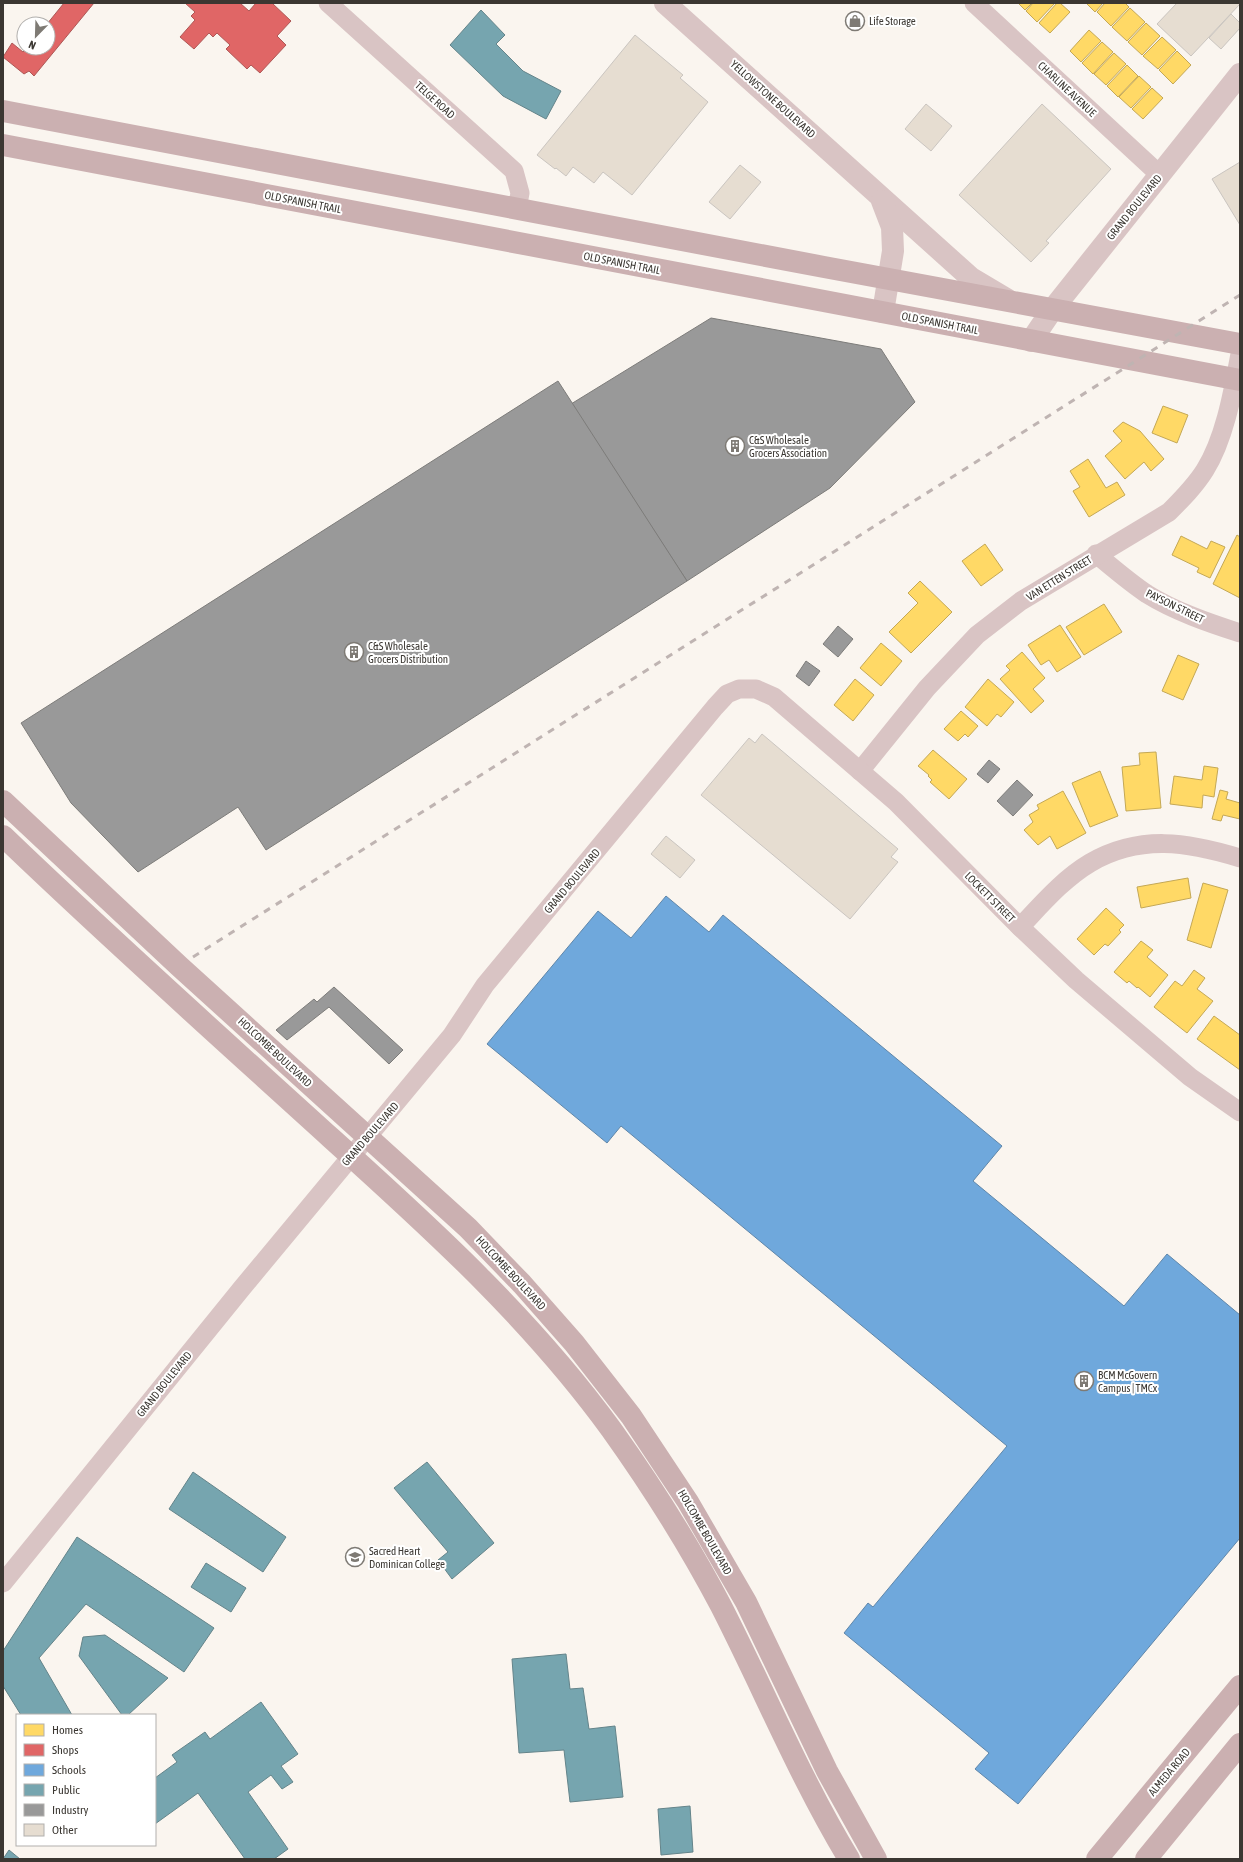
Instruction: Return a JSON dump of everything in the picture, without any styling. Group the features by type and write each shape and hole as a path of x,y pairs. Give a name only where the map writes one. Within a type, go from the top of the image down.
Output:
{"main road":[{"path":"3,111 1052,310 1240,344"},
{"path":"110,165 116,133"},
{"name":"OLD SPANISH TRAIL","path":"3,145 1238,380"},
{"path":"365,214 371,181"},
{"path":"549,249 555,216"},
{"path":"757,288 763,255"},
{"name":"HOLCOMBE BOULEVARD","path":"3,801 179,966 468,1228 522,1284 574,1342 631,1416 688,1502 746,1602 827,1771 876,1859"},
{"name":"HOLCOMBE BOULEVARD","path":"3,836 157,980 447,1243 501,1298 553,1356 610,1428 669,1515 720,1605 811,1789 849,1859"},
{"name":"ALMEDA ROAD","path":"1097,1859 1240,1686"},
{"path":"1146,1859 1240,1744"}],"street":[{"name":"TELGE ROAD","path":"328,3 514,171 520,193 517,209"},
{"name":"YELLOWSTONE BOULEVARD","path":"665,3 971,278 1009,301"},
{"name":"CHARLINE AVENUE","path":"974,3 1160,175"},
{"name":"GRAND BOULEVARD","path":"1031,341 1052,310 1240,74"},
{"name":"YELLOWSTONE BOULEVARD","path":"880,196 892,226 893,251 883,312"},
{"name":"VAN ETTEN STREET","path":"860,771 927,688 977,635 1021,601 1096,554 1169,512 1186,495 1205,470 1219,442 1238,380 1240,354"},
{"name":"PAYSON STREET","path":"1096,554 1148,595 1182,611 1240,633"},
{"name":"GRAND BOULEVARD","path":"3,1583 242,1288 452,1035 485,985 710,713 727,694 739,689"},
{"name":"LOCKETT STREET","path":"739,689 756,689 774,697 896,802 1020,927 1135,1032 1190,1077 1240,1112"},
{"path":"1020,927 1059,887 1089,863 1124,849 1154,842 1188,844 1240,858"}],"building: Homes":[{"path":"1018,3 1032,3 1025,10"},
{"path":"1033,3 1055,3 1037,22 1026,11"},
{"path":"1057,3 1060,3 1070,12 1050,33 1039,23"},
{"path":"1086,3 1103,3 1095,12"},
{"path":"1105,3 1125,3 1129,7 1111,26 1097,12"},
{"path":"1130,8 1145,22 1127,41 1112,27"},
{"path":"1146,23 1160,36 1142,55 1128,42"},
{"path":"1089,30 1101,41 1081,62 1070,51"},
{"path":"1162,37 1176,50 1158,69 1143,56"},
{"path":"1102,42 1113,52 1093,74 1082,63"},
{"path":"1177,51 1191,65 1173,84 1159,70"},
{"path":"1114,53 1126,64 1106,85 1094,74"},
{"path":"1127,65 1138,76 1118,97 1107,86"},
{"path":"1139,76 1151,87 1131,108 1119,97"},
{"path":"1152,88 1163,98 1143,119 1132,109"},
{"path":"1163,406 1188,415 1177,443 1152,433"},
{"path":"1123,422 1140,431 1164,459 1151,471 1144,462 1125,479 1105,456 1122,441 1113,431"},
{"path":"1088,459 1106,488 1117,482 1125,495 1089,517 1073,491 1080,487 1070,471"},
{"path":"1237,535 1240,537 1240,598 1213,584"},
{"path":"1181,536 1207,549 1211,541 1225,547 1210,578 1197,572 1199,568 1172,555"},
{"path":"985,544 1003,570 981,586 962,561"},
{"path":"920,581 952,612 911,653 889,632 918,603 908,593"},
{"path":"1104,604 1122,632 1084,655 1066,627"},
{"path":"1060,625 1081,657 1057,672 1049,660 1041,665 1028,645"},
{"path":"881,643 902,661 881,686 860,668"},
{"path":"1022,652 1045,678 1033,689 1044,701 1031,713 1000,679 1010,670 1006,666"},
{"path":"1178,655 1199,664 1183,700 1162,691"},
{"path":"855,679 874,695 853,721 834,705"},
{"path":"988,679 1014,702 1001,717 997,714 987,726 965,707"},
{"path":"961,711 978,726 968,737 965,734 958,741 944,729"},
{"path":"933,750 967,779 949,799 930,782 932,780 928,776 929,775 918,766"},
{"path":"1156,752 1161,808 1126,811 1122,767 1140,765 1139,753"},
{"path":"1204,766 1218,768 1214,797 1203,795 1202,808 1170,804 1174,776 1202,780"},
{"path":"1100,771 1118,816 1090,827 1072,783"},
{"path":"1220,790 1228,792 1226,799 1240,803 1240,819 1223,815 1221,821 1212,819"},
{"path":"1063,791 1086,833 1057,849 1050,836 1038,845 1024,830 1033,822 1029,815 1039,809 1037,805"},
{"path":"1188,878 1191,898 1141,908 1137,887"},
{"path":"1203,883 1228,890 1211,948 1187,940"},
{"path":"1106,908 1124,925 1119,930 1121,932 1108,946 1105,944 1094,955 1077,939"},
{"path":"1141,941 1153,950 1147,957 1168,975 1150,997 1129,981 1127,983 1114,972"},
{"path":"1194,970 1205,978 1197,989 1213,1001 1187,1033 1154,1007 1175,981 1182,986"},
{"path":"1214,1016 1240,1035 1240,1070 1197,1039"}],"building: Shops":[{"path":"64,3 94,3 56,49 56,16 53,16"},
{"path":"185,3 240,3 249,11 256,3 272,3 291,21 277,36 286,45 260,73 251,65 247,69 226,49 230,45 217,33 213,37 209,33 194,49 180,37 195,20 191,16 195,12"},
{"path":"12,43 16,46 16,56 50,56 34,76 29,71 24,74 3,57"}],"building: Schools":[{"name":"BCM McGovern Campus | TMCx","path":"666,896 709,932 723,915 1002,1146 973,1181 1124,1306 1167,1254 1240,1315 1240,1538 1018,1804 975,1769 989,1753 844,1633 868,1603 873,1607 1007,1446 621,1126 607,1143 487,1044 598,911 631,938"}],"building: Public":[{"path":"481,10 505,35 496,44 523,71 561,91 546,119 503,96 450,45"},
{"path":"427,1462 494,1543 452,1579 438,1560 448,1552 394,1488"},
{"path":"193,1472 286,1537 263,1572 169,1509"},
{"path":"77,1537 214,1628 184,1672 86,1604 39,1658 71,1714 20,1714 3,1686 3,1651"},
{"path":"206,1563 246,1588 231,1612 191,1587"},
{"path":"105,1635 168,1678 129,1714 121,1714 79,1656 83,1637"},
{"path":"566,1654 570,1689 583,1688 589,1729 615,1726 623,1797 570,1802 564,1750 519,1753 512,1659"},
{"path":"261,1702 298,1754 281,1766 293,1782 282,1789 271,1775 248,1792 288,1849 274,1859 245,1859 198,1793 156,1823 156,1777 177,1762 172,1755 205,1732 210,1739"},
{"path":"690,1806 693,1852 661,1855 658,1809"},
{"path":"9,1850 20,1859 3,1859"}],"building: Industry":[{"name":"C&S Wholesale Grocers Association","path":"711,318 881,349 915,402 830,488 687,581 571,404"},
{"name":"C&S Wholesale Grocers Distribution","path":"558,381 687,581 266,850 238,807 138,872 71,803 21,723"},
{"path":"838,626 853,639 838,657 823,644"},
{"path":"806,661 820,671 809,686 796,676"},
{"path":"989,760 1000,769 988,783 977,774"},
{"path":"1017,780 1033,795 1013,816 997,801"},
{"path":"334,987 403,1050 389,1064 329,1007 287,1040 276,1030 314,999 317,1002"}],"building: Other":[{"path":"1177,3 1240,4 1191,56 1157,24"},
{"path":"1231,14 1240,23 1240,28 1221,49 1209,38"},
{"path":"635,35 683,75 680,78 708,102 632,195 603,172 594,183 573,167 566,176 537,155"},
{"path":"926,104 952,126 931,151 905,129"},
{"path":"1042,104 1111,169 1046,241 1049,243 1031,262 959,195"},
{"path":"1240,162 1240,225 1212,179"},
{"path":"740,165 761,182 730,219 709,202"},
{"path":"762,734 898,849 891,857 898,862 850,919 701,795 749,738 755,743"},
{"path":"666,836 695,860 680,878 651,854"}],"railway":[{"path":"193,957 1240,295"}],"place":[{"name":"Life Storage","path":"855,21"},
{"name":"C&S Wholesale Grocers Association","path":"735,446"},
{"name":"C&S Wholesale Grocers Distribution","path":"354,652"},
{"name":"BCM McGovern Campus | TMCx","path":"1084,1381"},
{"name":"Sacred Heart Dominican College","path":"355,1557"}]}
